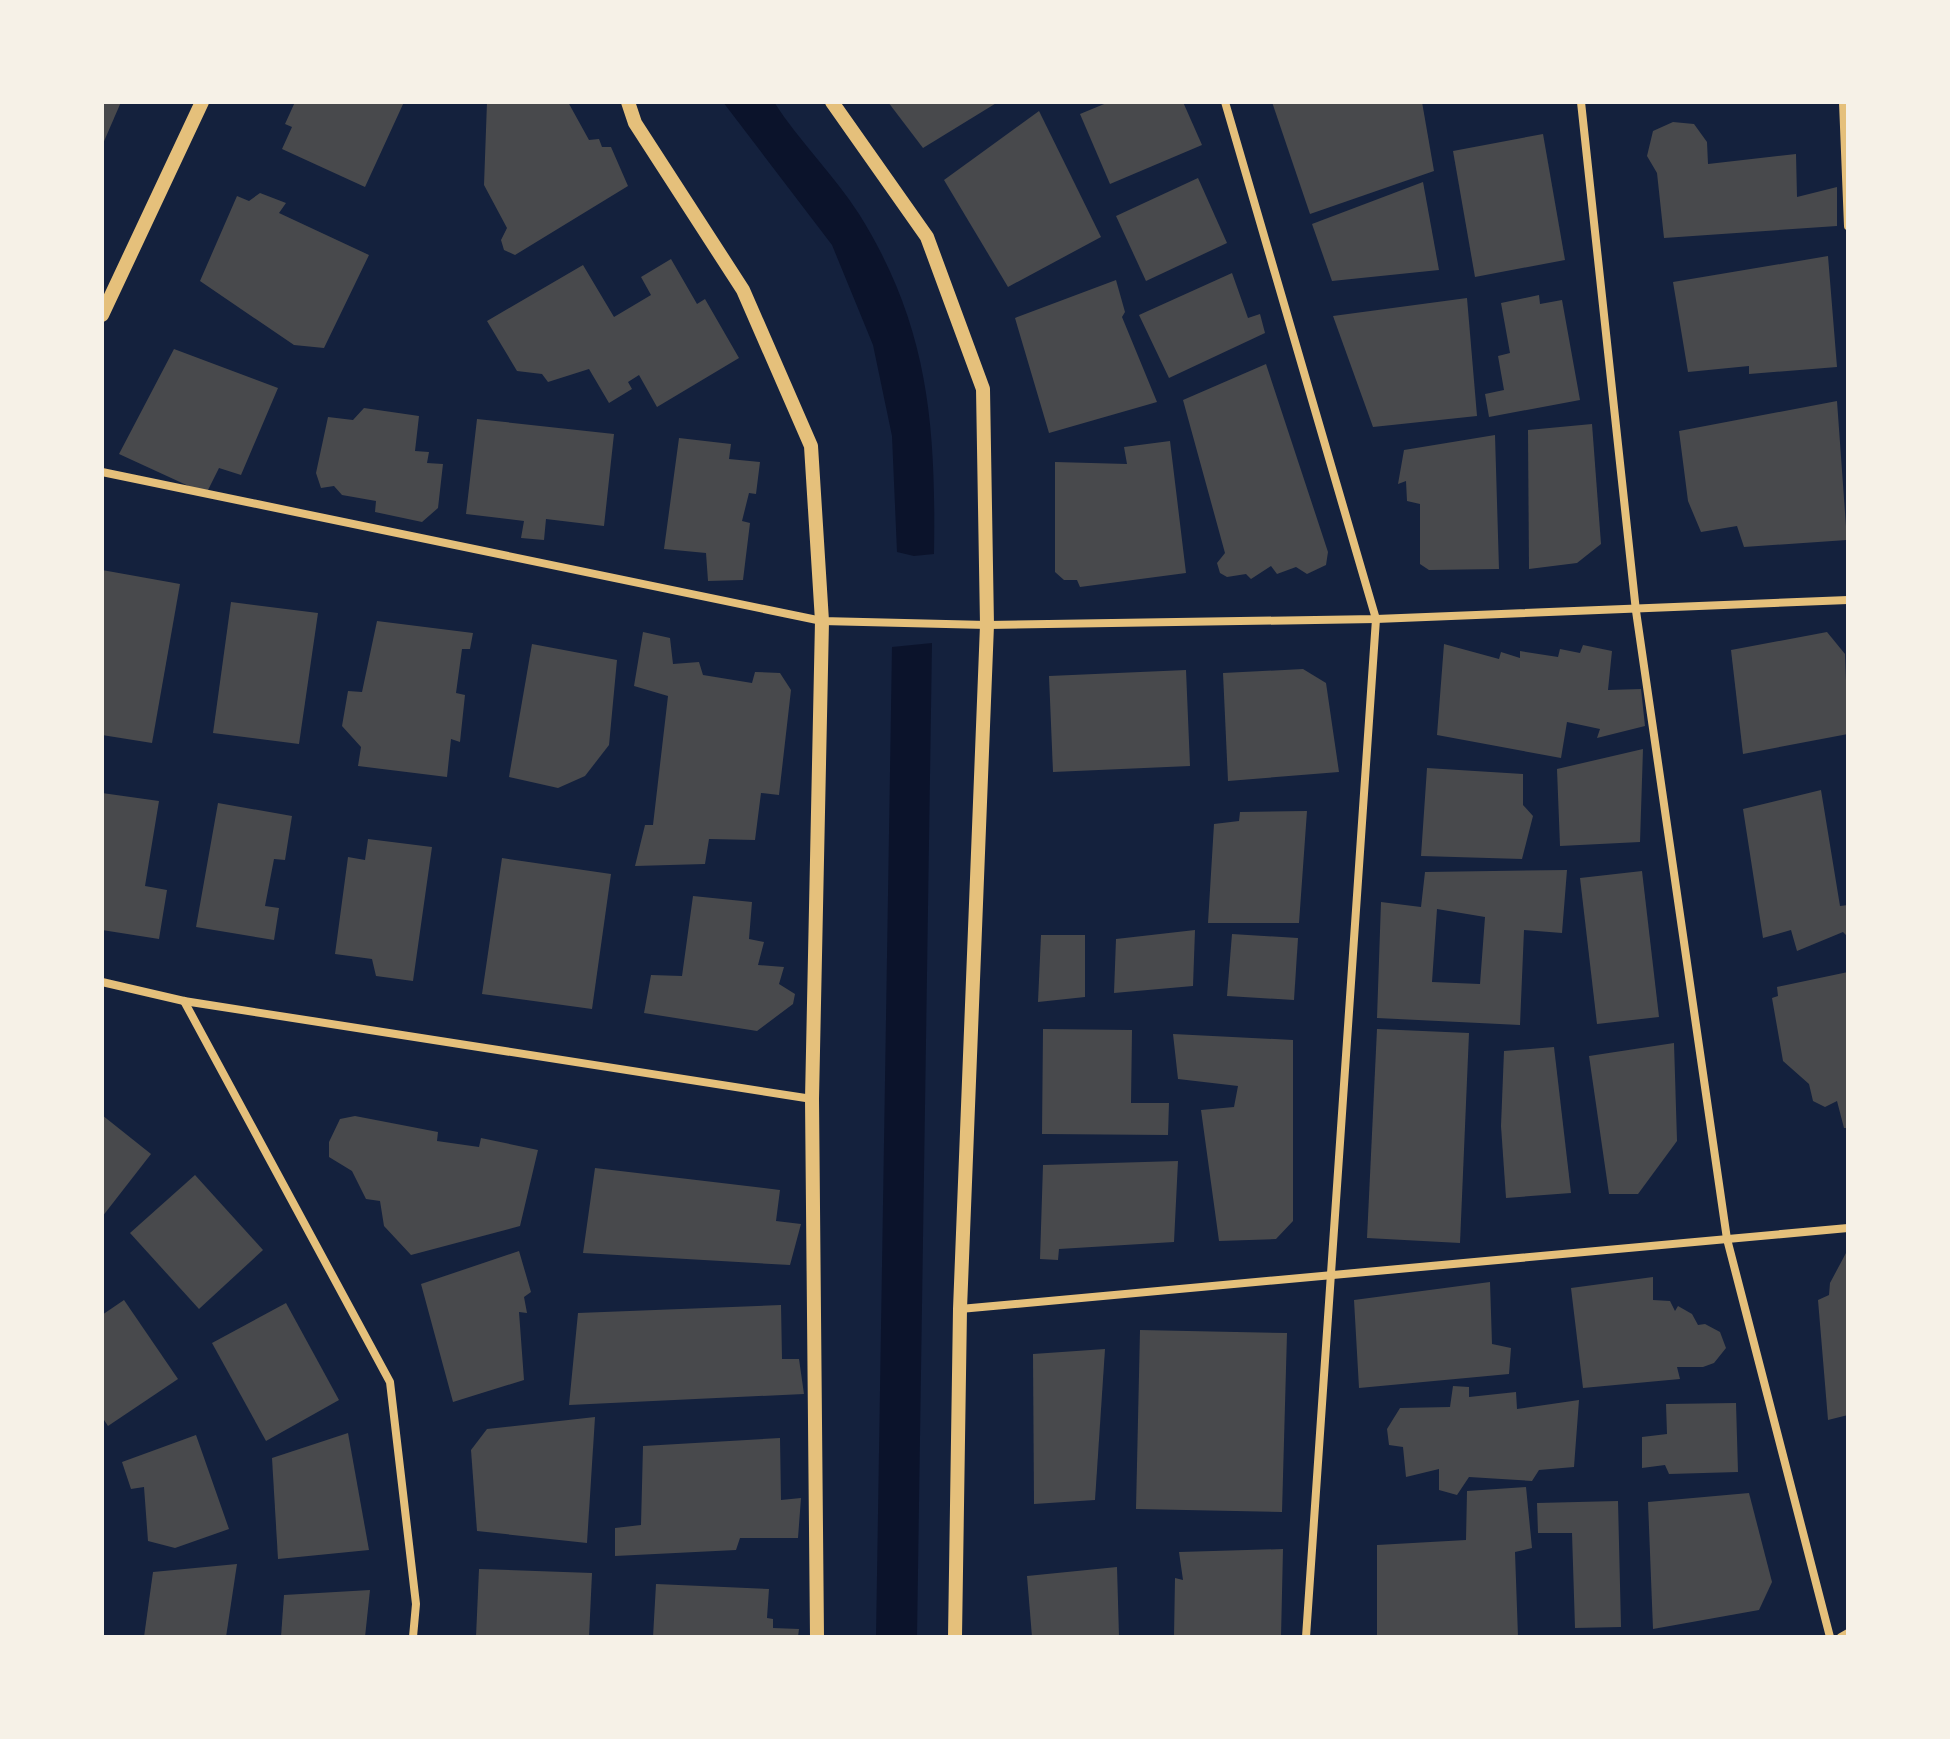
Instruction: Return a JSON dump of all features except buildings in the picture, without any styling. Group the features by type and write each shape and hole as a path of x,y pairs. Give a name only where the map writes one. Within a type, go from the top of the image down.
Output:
{"street":[{"path":"102,315 202,102"},
{"path":"628,102 635,123 743,290 811,446 822,621 812,1099 817,1637"},
{"path":"832,102 927,237 983,389 987,625 960,1309 955,1637"},
{"path":"1225,102 1376,619 1306,1637"},
{"path":"1581,102 1636,611 1727,1239 1830,1637"},
{"path":"1843,102 1848,226"},
{"path":"102,472 822,621 987,625 1376,619 1636,611 1848,600"},
{"path":"102,982 184,1001 812,1099"},
{"path":"184,1001 390,1382 416,1604 413,1637"},
{"path":"960,1309 1848,1228"},
{"path":"1841,1637 1848,1633"}],"water":[{"path":"723,102 774,102 859,214 901,296 924,378 930,420 934,554 914,556 897,552 892,436 873,345 832,245"},
{"path":"932,643 917,1637 876,1637 892,647"}]}
